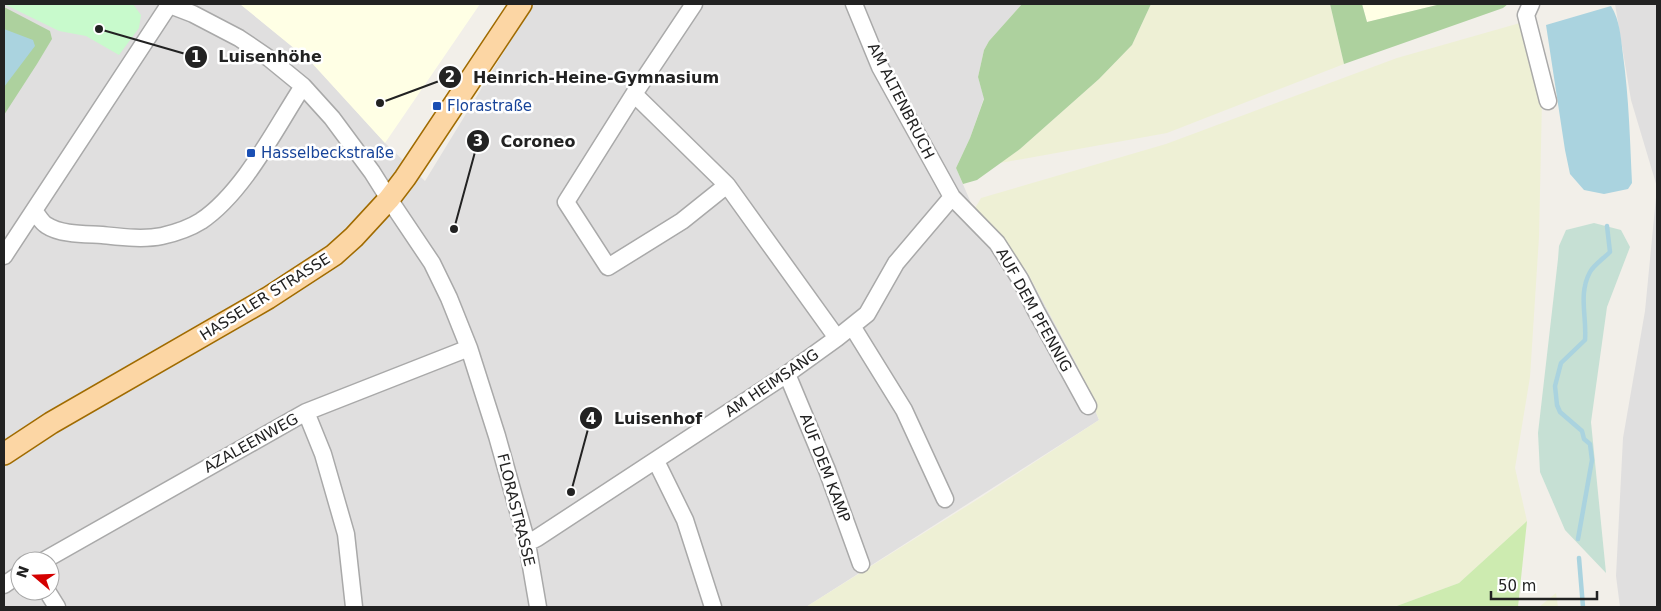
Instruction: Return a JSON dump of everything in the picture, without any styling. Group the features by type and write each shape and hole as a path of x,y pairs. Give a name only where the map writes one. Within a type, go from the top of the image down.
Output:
{"main road":[{"name":"HASSELER STRASSE","path":"4,454 51,423 268,298 334,255 354,237 389,199 424,151 521,4"}],"street":[{"path":"4,256 168,4 193,14 239,38 270,59 303,86 332,118 372,172 389,199"},
{"path":"694,4 634,94 566,202 608,267 682,221 727,185"},
{"name":"AM ALTENBRUCH","path":"854,4 880,67 952,197"},
{"path":"1531,4 1526,15 1548,101"},
{"path":"34,211 45,224 55,229 108,236 141,238 161,236 200,222 219,207 237,188 303,86"},
{"path":"634,94 727,185 838,338"},
{"name":"AM HEIMSANG","path":"527,542 537,538 656,461 838,338 867,314 896,263 952,197"},
{"name":"AUF DEM PFENNIG","path":"952,197 997,243 1020,279 1088,406"},
{"name":"FLORASTRASSE","path":"389,199 432,263 449,298 469,348 497,436 527,542 538,607"},
{"path":"852,326 904,410 945,499"},
{"name":"AZALEENWEG","path":"60,551 306,412 469,348"},
{"name":"AUF DEM KAMP","path":"787,374 828,470 861,564"},
{"path":"306,412 323,454 344,526 354,607"},
{"path":"656,461 685,520 713,607"}],"shaded area":[{"path":"4,4 240,4 311,62 385,143 425,181 533,4 1022,4 989,41 984,50 978,77 984,98 970,138 956,168 974,210 1026,270 1078,367 1099,420 806,607 4,607"},
{"path":"240,4 480,4 385,143 311,62"},
{"path":"1151,4 1330,4 1344,64 1167,133 1000,163 1020,149 1099,79 1132,45"},
{"path":"1362,4 1441,4 1367,22"},
{"path":"1615,4 1657,4 1657,187 1631,100"},
{"path":"1520,23 1542,100 1539,237 1530,377 1515,468 1527,521 1459,583 1394,607 806,607 983,496 1099,420 1078,367 1026,270 974,210 981,198 1166,144 1397,58"},
{"path":"1657,187 1657,607 1620,607 1616,576 1623,438 1645,311"},
{"path":"1594,223 1621,230 1630,247 1607,307 1591,422 1606,573 1565,530 1540,472 1538,433 1559,246 1566,230"},
{"path":"1556,593 1558,607 1539,607"}],"green space":[{"path":"4,4 133,4 141,15 139,28 119,55 86,36 59,31"},
{"path":"1022,4 1151,4 1132,45 1099,79 1020,149 977,180 963,184 956,168 970,138 984,99 978,77 984,50 989,41"},
{"path":"1330,4 1362,4 1367,22 1441,4 1508,4 1503,8 1344,64"},
{"path":"4,7 50,31 52,39 4,115"},
{"path":"1527,521 1518,607 1394,607 1459,583"}],"water":[{"path":"1611,6 1620,30 1625,71 1632,183 1628,189 1604,194 1584,190 1570,174 1546,25"},
{"path":"4,29 33,40 35,46 4,87"}],"waterway":[{"path":"1578,539 1592,460 1590,444 1584,439 1582,431 1560,412 1557,405 1555,386 1561,363 1585,340 1584,289 1592,269 1610,252 1607,226"},
{"path":"1579,558 1583,607"}],"place":[{"name":"Luisenhöhe","path":"99,29"},
{"name":"Heinrich-Heine-Gymnasium","path":"380,103"},
{"name":"Florastraße","path":"437,106"},
{"name":"Hasselbeckstraße","path":"251,153"},
{"name":"Coroneo","path":"454,229"},
{"name":"Luisenhof","path":"571,492"}]}
